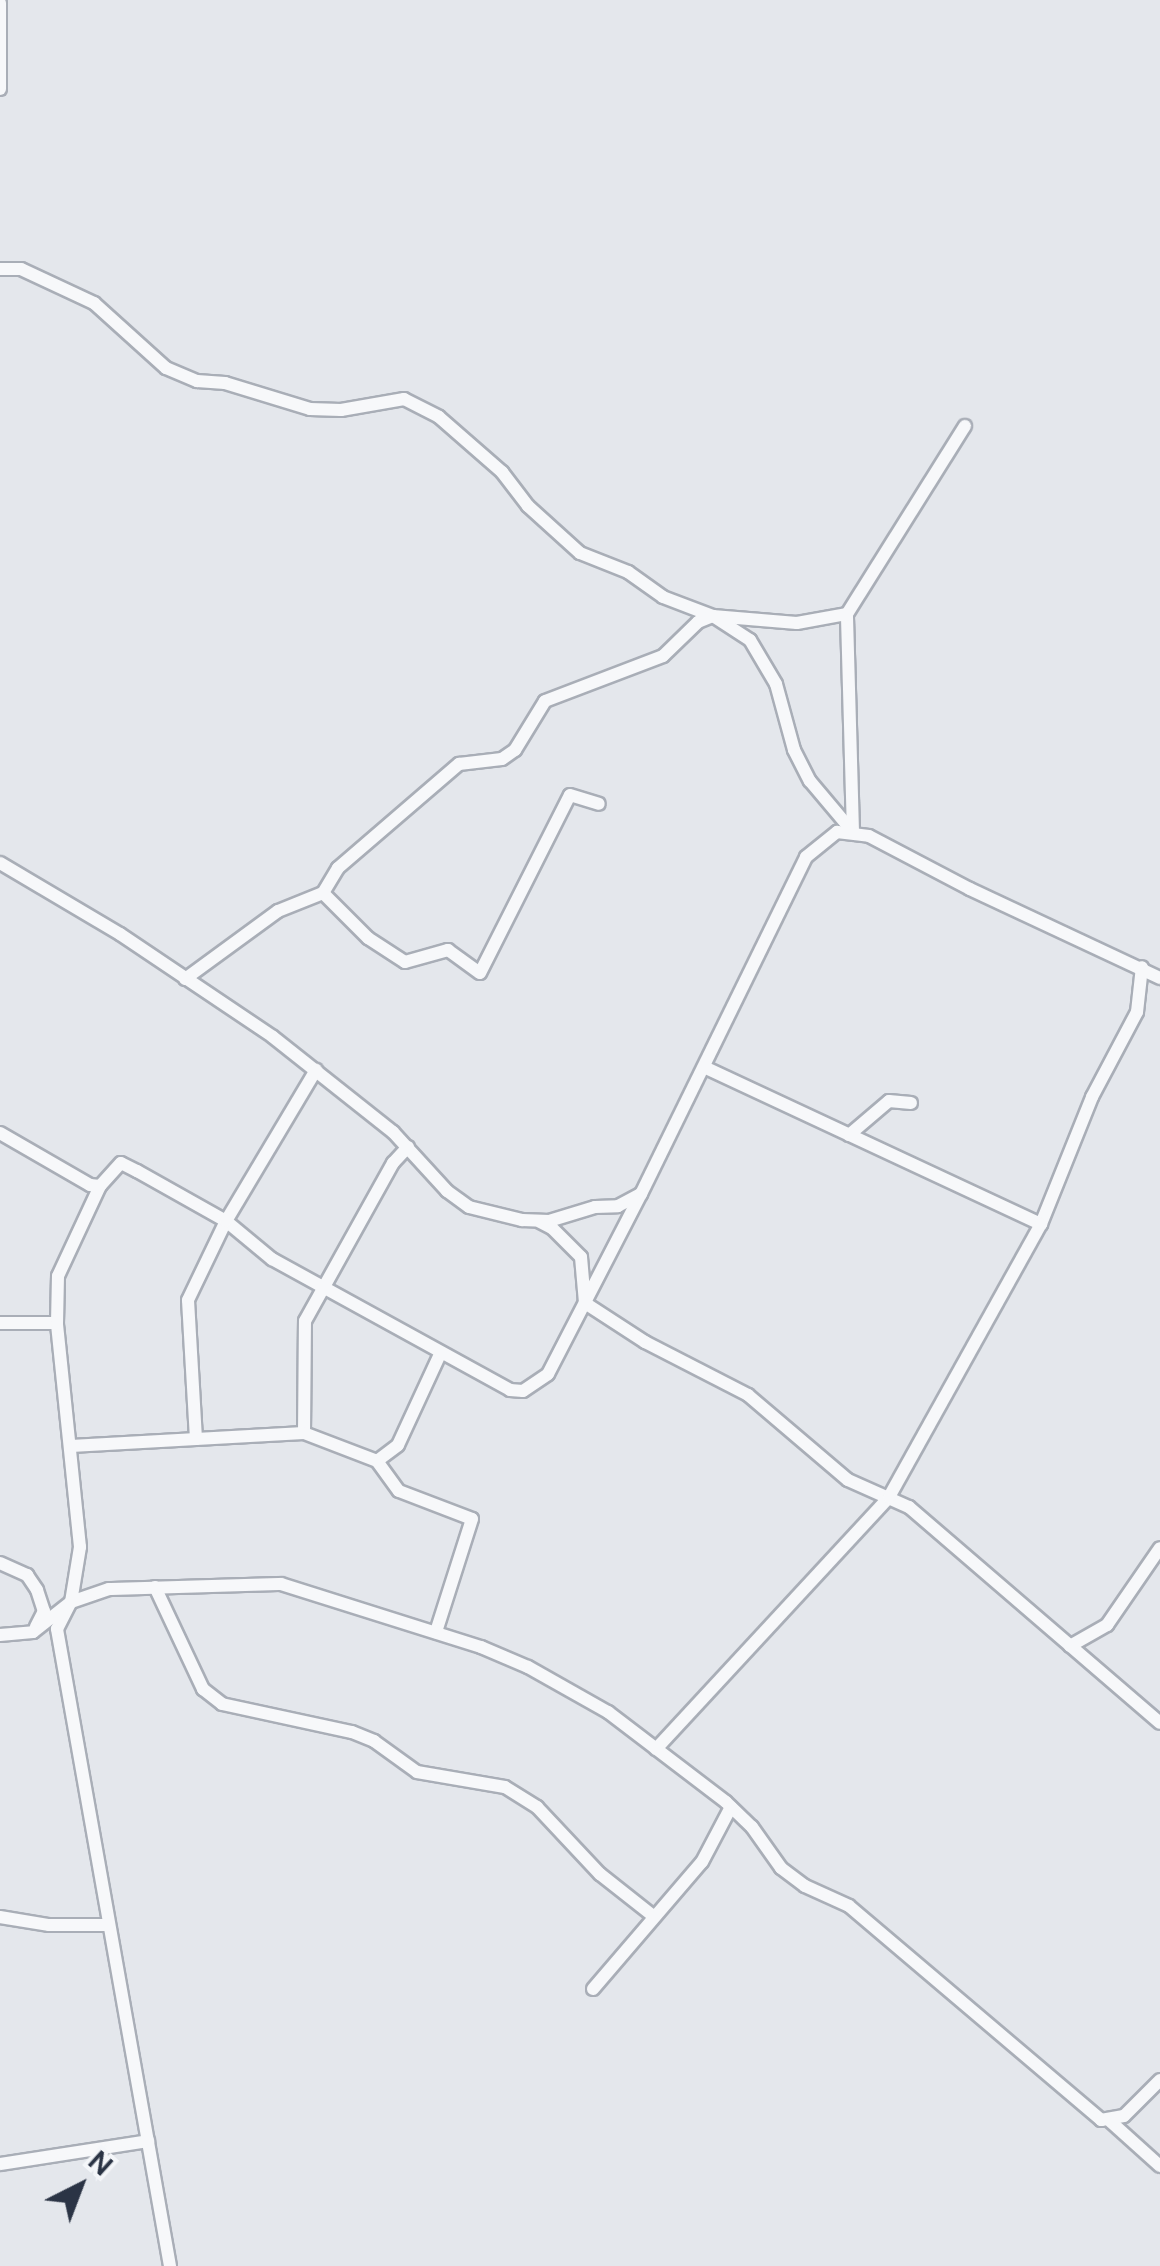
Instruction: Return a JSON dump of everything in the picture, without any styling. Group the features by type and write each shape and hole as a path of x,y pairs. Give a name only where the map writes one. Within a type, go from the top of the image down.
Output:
{"street":[{"path":"0,3 0,89"},
{"path":"0,269 21,269 94,302 166,368 197,381 225,384 310,409 341,410 404,399 438,418 467,441 580,553 628,572 663,597 713,616 750,640 766,661 794,750 828,805 853,832 1142,966 1160,978"},
{"path":"853,832 846,614 965,426"},
{"path":"185,979 278,911 323,893 338,868 369,839 388,830 459,764 502,759 515,750 544,701 663,656 698,622 713,616 797,623 846,614"},
{"path":"323,893 368,938 405,962 448,950 480,973 570,795 600,804"},
{"path":"824,839 828,805"},
{"path":"170,2266 57,1629 70,1602 80,1547 58,1323 58,1276 100,1186 121,1163 226,1221 272,1260 510,1390 523,1390 548,1374 704,1068 768,926 806,858 836,832 853,832"},
{"path":"0,863 185,979 316,1070 408,1146 469,1207 536,1220 552,1228 581,1257 585,1303"},
{"path":"656,1749 889,1497 1041,1224 1092,1098 1137,1012 1142,966"},
{"path":"704,1068 855,1134 1041,1224"},
{"path":"196,1439 188,1300 226,1221 316,1070"},
{"path":"855,1134 889,1101 896,1098 910,1103"},
{"path":"0,1133 78,1180 100,1186"},
{"path":"304,1434 305,1321 393,1163 408,1146"},
{"path":"536,1220 618,1206 641,1194"},
{"path":"585,1303 645,1342 748,1395 848,1480 909,1506 1160,1723"},
{"path":"0,1323 58,1323"},
{"path":"377,1461 398,1444 441,1352"},
{"path":"72,1446 304,1434 377,1461 399,1492 472,1519 436,1632"},
{"path":"1070,1646 1107,1625 1160,1548"},
{"path":"0,1563 27,1575 37,1590 44,1611 33,1632"},
{"path":"0,1635 33,1632 70,1602 109,1589 281,1584 436,1632 528,1668 608,1712 752,1826 780,1868 805,1886 848,1906 1101,2120 1124,2116 1160,2080"},
{"path":"155,1587 203,1688 222,1704 352,1732 374,1740 417,1772 505,1787 537,1806 600,1874 652,1915"},
{"path":"592,1988 702,1862 731,1807"},
{"path":"0,1917 49,1925 108,1925"},
{"path":"1110,2120 1160,2166"},
{"path":"0,2164 148,2140"}]}
